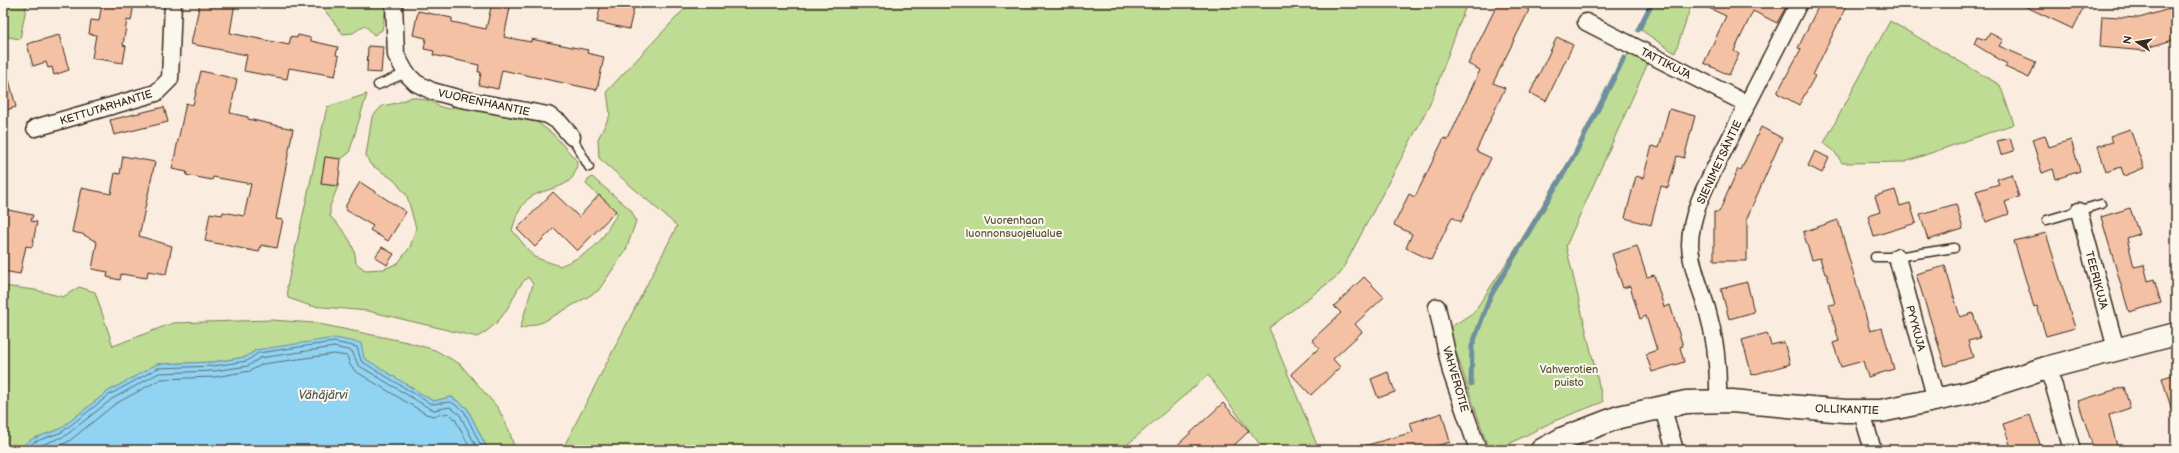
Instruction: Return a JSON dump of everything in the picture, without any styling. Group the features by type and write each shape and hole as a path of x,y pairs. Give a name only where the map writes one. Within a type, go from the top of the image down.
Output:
{"street":[{"name":"KETTUTARHANTIE","path":"35,128 156,92 170,79 173,3"},
{"name":"VUORENHAANTIE","path":"394,3 396,55 406,73 416,83 432,91 548,115 559,122 572,137"},
{"name":"SIENIMETSÄNTIE","path":"1718,402 1719,376 1717,351 1708,311 1692,262 1690,245 1696,213 1705,189 1799,3"},
{"name":"TATTIKUJA","path":"1586,22 1747,104"},
{"name":"TEERIKUJA","path":"2079,211 2116,349"},
{"name":"PYYKUJA","path":"1897,257 1936,400"},
{"name":"VAHVEROTIE","path":"1437,307 1451,372 1478,450"},
{"name":"OLLIKANTIE","path":"1542,450 1564,438 1618,417 1662,406 1686,402 1718,402 1845,411 1881,411 1968,393 2046,368 2176,334"},
{"path":"2046,368 2053,383 2072,450"},
{"path":"1662,406 1675,450"},
{"path":"1861,410 1873,450"}],"lane":[{"path":"378,85 406,73"},
{"name":"VUORENHAANTIE","path":"572,137 589,167"},
{"path":"2047,220 2101,204"},
{"path":"1875,257 1897,257 1954,248"}],"green space":[{"path":"6,3 27,3 20,39 3,36 3,18"},
{"path":"319,3 387,3 382,30 374,35 365,25 353,33 343,34"},
{"name":"Vuorenhaan luonnonsuojelualue","path":"690,3 1467,3 1430,104 1340,274 1269,328 1319,450 1264,450 1208,375 1121,450 562,450 677,226 599,158 598,139 610,115 607,91"},
{"path":"1652,3 1692,3 1675,53 1641,30"},
{"path":"1890,21 2000,85 2014,124 1905,162 1842,163 1834,151 1824,143"},
{"name":"Vahverotien puisto","path":"1629,52 1648,63 1566,246 1603,402 1554,421 1499,449 1489,450 1448,329 1474,312 1515,250 1592,123"},
{"path":"367,94 349,153 341,159 325,157 321,184 338,186 330,206 330,216 348,237 353,249 356,263 365,270 384,269 398,263 410,247 416,228 407,196 394,180 370,164 366,155 372,117 382,106 397,103 412,97 431,101 438,106 448,109 457,106 472,108 537,122 553,134 577,161 576,171 572,178 566,183 528,199 518,213 512,230 534,257 560,266 589,251 602,238 618,214 586,184 592,177 631,210 636,221 626,250 598,291 543,322 520,329 533,284 528,277 524,280 501,318 486,332 477,337 368,311 311,306 288,298 287,287 327,107"},
{"path":"3,286 35,290 63,297 79,287 95,292 113,346 173,323 271,320 314,323 407,342 435,350 460,364 498,408 509,430 515,450 488,450 467,408 452,397 433,401 363,358 256,350 246,357 213,362 157,364 107,392 60,429 32,439 17,450 3,450"}],"water":[{"name":"Vähäjärvi","path":"335,338 361,343 364,358 433,401 451,397 467,408 488,450 17,450 32,439 60,429 107,392 157,364 213,362 246,357 256,350"}],"building":[{"path":"102,3 134,3 131,21 127,20 123,45 126,46 123,63 92,58 96,35 89,34 91,20 99,21"},
{"path":"200,3 235,3 230,33 289,45 291,36 297,38 298,35 311,38 311,41 338,47 336,55 339,56 335,76 289,68 287,79 244,71 247,55 191,44"},
{"path":"492,3 511,3 504,37 531,42 531,39 588,50 587,53 604,57 597,90 502,70 498,89 479,85 481,72 478,72 479,65 433,55 434,51 424,49 426,38 413,35 418,11 452,18 452,22 486,29"},
{"path":"601,3 635,3 629,29 597,22"},
{"path":"1498,3 1516,3 1529,10 1493,83 1505,88 1476,151 1491,158 1461,222 1452,217 1431,260 1406,248 1412,234 1394,225 1409,194 1415,197 1444,138 1448,140 1480,70 1468,64"},
{"path":"1698,3 1788,3 1777,23 1753,11 1734,51 1739,54 1729,75 1704,63 1726,16"},
{"path":"1820,3 1848,3 1813,75 1815,76 1799,105 1777,93 1801,49 1798,48"},
{"path":"2018,3 2076,3 2084,7 2073,29"},
{"path":"2176,7 2176,39 2146,48 2146,51 2100,47 2102,16 2139,18"},
{"path":"1990,33 2003,40 1999,46 2036,62 2029,78 2005,67 2007,64 1974,44 1977,37 1986,40"},
{"path":"59,35 69,70 54,75 52,67 48,68 46,62 33,66 27,44"},
{"path":"1557,37 1573,45 1546,101 1530,93"},
{"path":"368,46 383,47 381,73 367,72"},
{"path":"201,71 237,79 230,113 248,117 248,119 293,129 276,219 283,220 277,248 261,245 259,252 205,241 210,213 222,215 223,212 244,216 251,184 213,177 212,180 186,175 187,172 172,169 186,103 193,105"},
{"path":"7,72 16,107 3,111 3,73"},
{"path":"164,107 168,122 114,135 110,120"},
{"path":"1669,109 1695,116 1684,158 1677,156 1668,188 1661,186 1651,225 1625,218 1636,176 1643,178 1652,146 1659,148"},
{"path":"1761,127 1782,138 1747,218 1747,261 1714,261 1714,212 1719,212 1738,169 1741,170"},
{"path":"2130,129 2144,168 2124,176 2121,167 2106,172 2098,146 2113,142 2110,136"},
{"path":"2045,135 2049,147 2071,140 2080,171 2056,179 2053,169 2042,173 2032,139"},
{"path":"2010,138 2014,151 2001,155 1997,141"},
{"path":"1815,151 1829,158 1822,173 1808,166"},
{"path":"123,156 155,162 139,236 172,246 166,274 148,271 147,278 121,274 120,280 107,277 108,272 92,269 97,242 82,234 72,232 81,188 111,194 115,173 120,174"},
{"path":"325,157 341,159 338,186 321,184"},
{"path":"2012,174 2019,197 2005,202 2009,214 1986,222 1976,191 1999,184 1997,179"},
{"path":"360,182 406,212 388,241 370,230 373,226 346,210 346,205"},
{"path":"1895,190 1900,206 1910,203 1916,223 1874,236 1868,216 1880,212 1875,196"},
{"path":"553,192 579,217 599,195 616,211 577,251 554,228 535,247 517,229"},
{"path":"1956,204 1963,229 1928,240 1920,214"},
{"path":"2130,208 2139,234 2127,238 2134,267 2144,265 2148,281 2154,279 2161,303 2129,312 2101,217"},
{"path":"3,209 33,215 31,221 37,222 32,247 26,246 20,274 3,271"},
{"path":"1838,220 1870,331 1882,328 1894,369 1868,377 1863,361 1841,367 1833,343 1839,341 1829,305 1835,304 1827,274 1825,274 1820,258 1812,260 1803,232"},
{"path":"2046,233 2075,328 2046,336 2037,306 2034,307 2014,241"},
{"path":"1637,246 1647,277 1654,275 1664,307 1670,305 1683,346 1680,347 1684,362 1652,372 1646,354 1657,350 1646,316 1640,319 1630,286 1623,288 1612,254"},
{"path":"382,247 394,254 387,265 375,257"},
{"path":"1945,266 1960,317 1973,313 1980,338 1968,341 1973,357 1945,366 1916,274"},
{"path":"1364,277 1384,297 1355,324 1362,332 1333,359 1340,367 1311,395 1291,374 1319,348 1312,340 1341,313 1334,306"},
{"path":"1747,282 1754,312 1729,319 1721,289"},
{"path":"1767,333 1771,345 1784,342 1790,364 1752,375 1742,340"},
{"path":"1388,372 1395,392 1378,398 1371,379"},
{"path":"2176,374 2176,414 2173,414 2162,378"},
{"path":"2124,387 2130,408 2109,415 2118,450 2094,450 2078,401"},
{"path":"1223,403 1249,431 1229,450 1172,450"},
{"path":"1442,413 1450,442 1423,450 1365,450 1364,446 1413,432 1410,423"},
{"path":"2030,415 2042,450 2012,450 2003,424"}],"waterway":[{"path":"1638,30 1652,3"},
{"path":"1471,384 1472,346 1490,297 1574,156 1624,58"}]}
